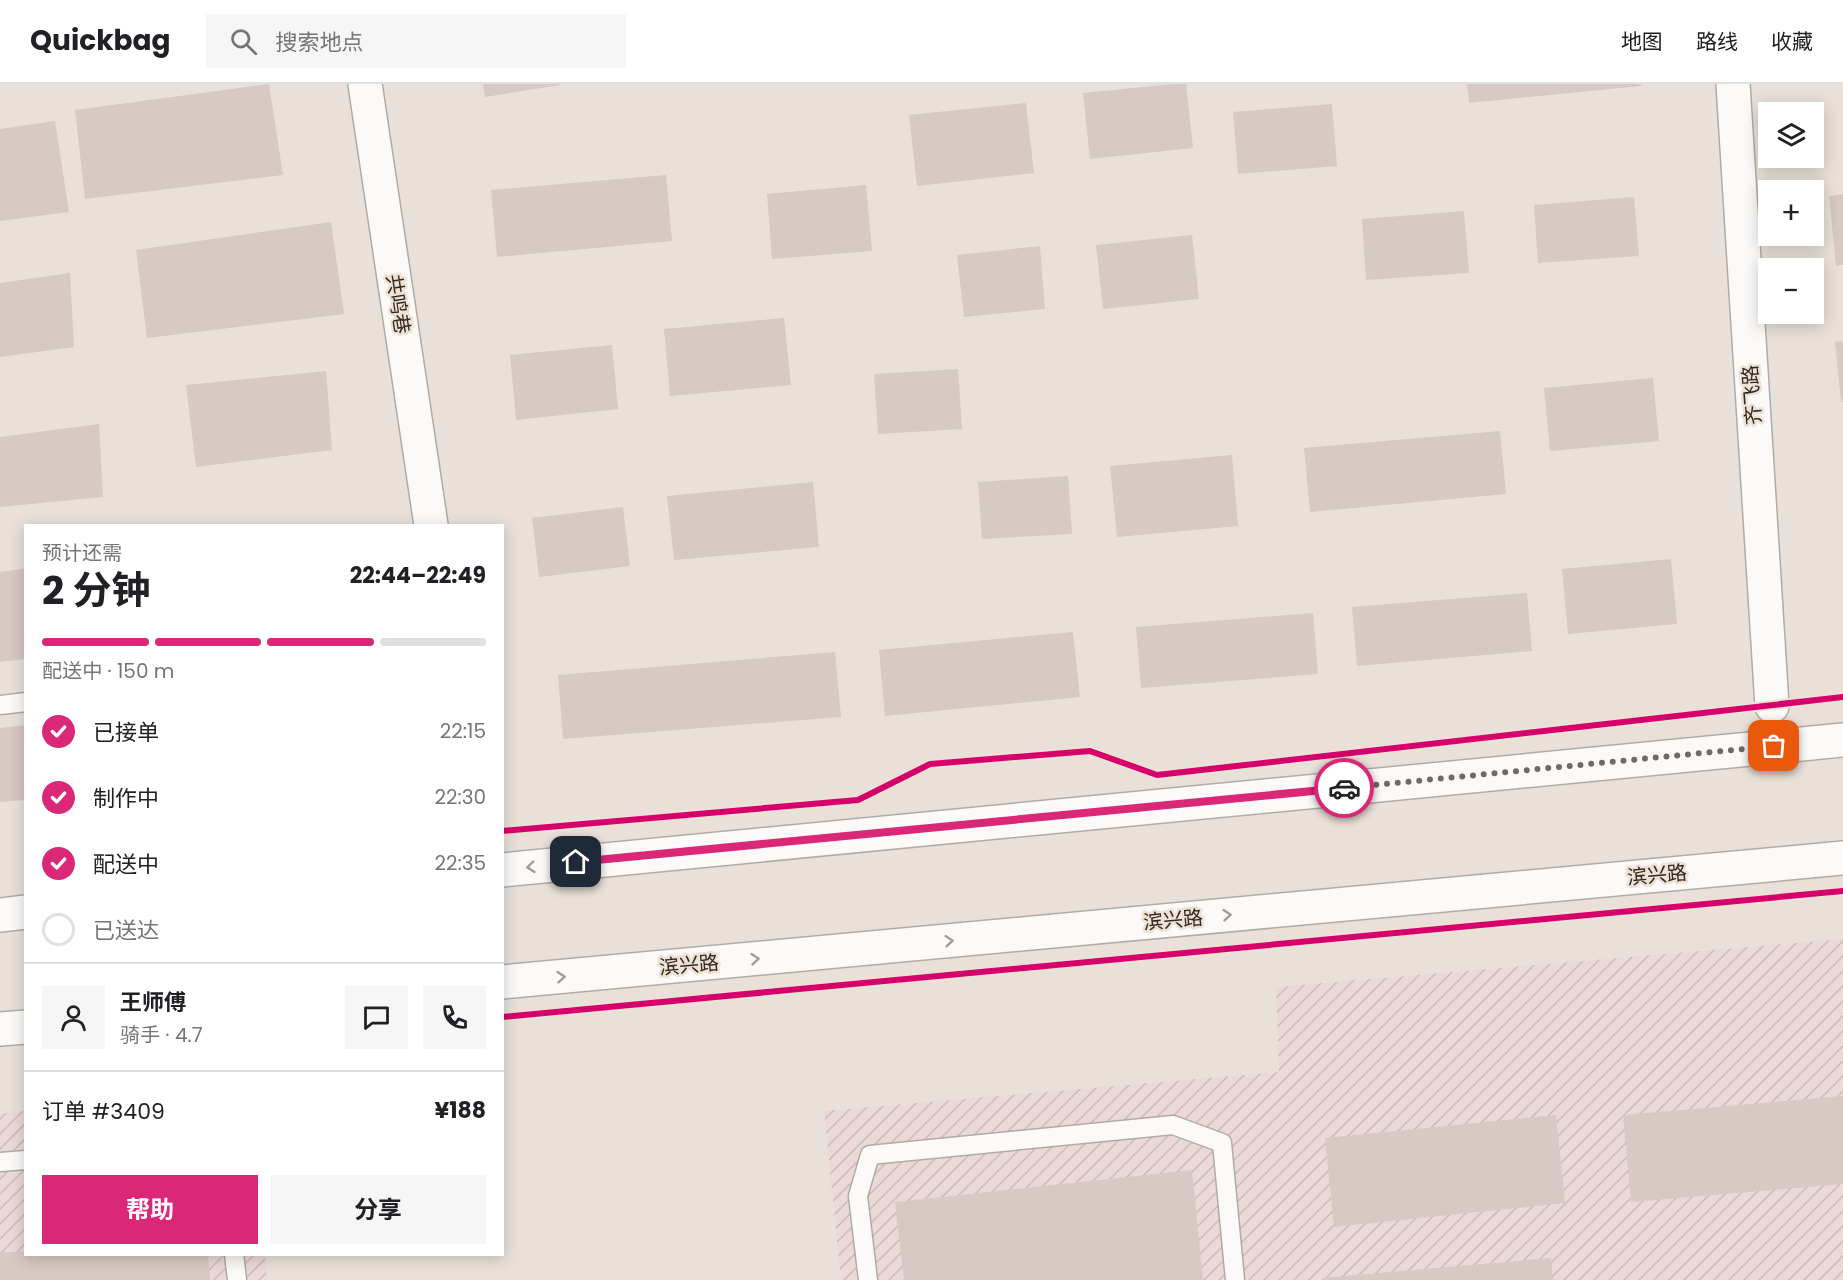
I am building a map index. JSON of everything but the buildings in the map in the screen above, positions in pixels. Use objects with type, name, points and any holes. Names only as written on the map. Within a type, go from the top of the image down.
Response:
[{"type":"main road","name":"共鸣巷","points":[[365,84],[431,524]]},
{"type":"main road","name":"齐飞路","points":[[1733,84],[1772,706]]},
{"type":"main road","points":[[504,870],[1843,740]]},
{"type":"main road","name":"滨兴路","points":[[504,982],[1843,858]]},
{"type":"main road","points":[[0,915],[24,912]]},
{"type":"main road","points":[[0,1029],[24,1027]]},
{"type":"lane","points":[[0,705],[24,702]]},
{"type":"lane","points":[[867,1280],[858,1196],[870,1155],[1173,1125],[1222,1143],[1235,1280]]},
{"type":"lane","points":[[0,1162],[24,1160]]},
{"type":"lane","points":[[234,1256],[237,1280]]},
{"type":"shaded area","points":[[1843,939],[1843,1280],[841,1280],[824,1111],[1279,1072],[1276,987]]},
{"type":"shaded area","points":[[24,1111],[24,1256],[265,1256],[267,1280],[0,1280],[0,1114]]},
{"type":"cycle path","points":[[504,831],[858,800],[930,764],[1090,751],[1157,775],[1843,697]]},
{"type":"cycle path","points":[[504,1017],[1843,891]]},
{"type":"way so far","points":[[1344,788],[1774,746]]},
{"type":"route","points":[[576,862],[1344,788]]}]
